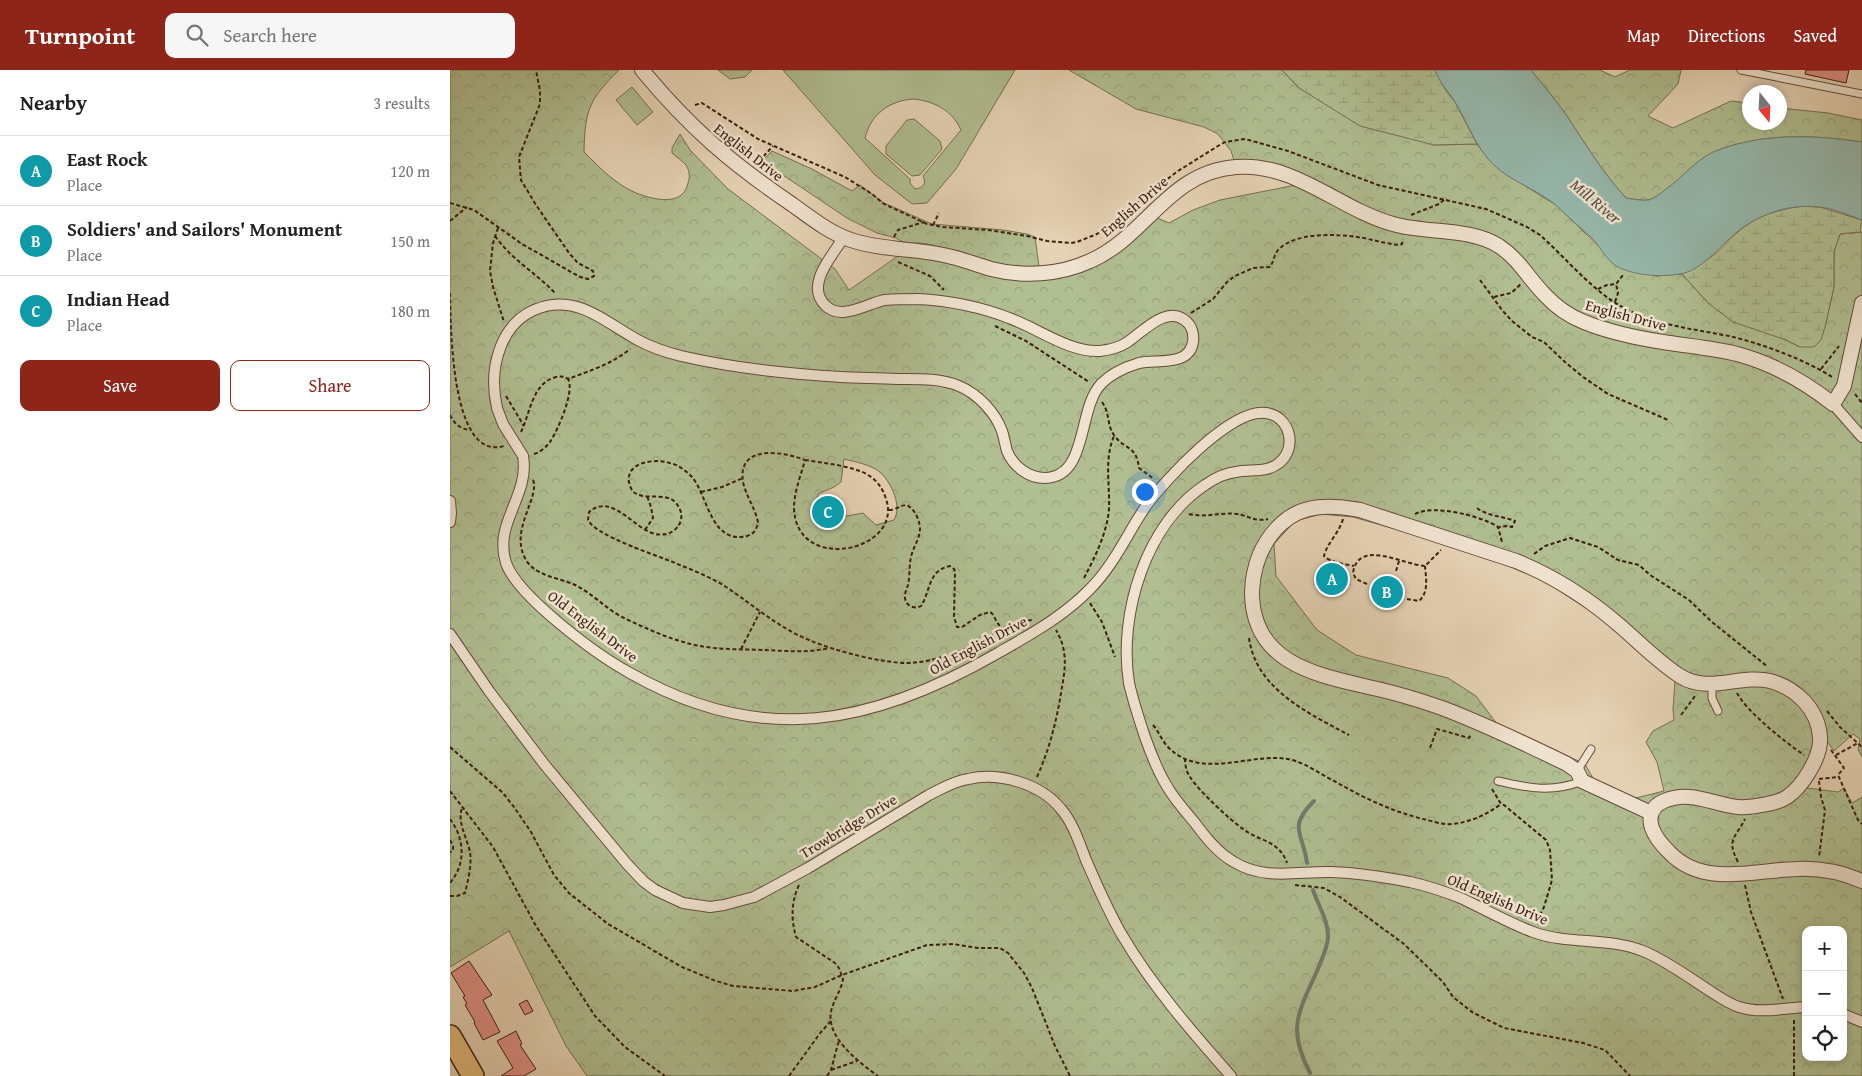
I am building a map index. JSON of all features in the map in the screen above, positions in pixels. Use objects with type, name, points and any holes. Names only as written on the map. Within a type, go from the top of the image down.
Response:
[{"type":"main road","points":[[450,1036],[473,1076]]},
{"type":"street","name":"English Drive","points":[[642,70],[669,103],[720,152],[760,183],[844,237],[876,246],[940,254],[1007,272],[1025,274],[1052,272],[1094,260],[1105,253],[1173,192],[1199,176],[1225,168],[1248,167],[1275,171],[1291,176],[1365,215],[1391,224],[1412,229],[1466,234],[1488,240],[1508,252],[1547,298],[1559,308],[1589,324],[1660,342],[1735,353],[1751,358],[1808,386],[1832,404]]},
{"type":"street","points":[[844,237],[823,270],[818,286],[823,304],[830,310],[838,312],[846,312],[882,300],[920,300],[955,304],[995,313],[1079,349],[1090,351],[1106,350],[1128,342],[1162,318],[1170,316],[1184,320]]},
{"type":"street","points":[[1862,303],[1844,386],[1832,404],[1862,437]]},
{"type":"street","name":"Old English Drive","points":[[1184,320],[1191,327],[1193,340],[1192,346],[1185,355],[1172,361],[1150,361],[1133,365],[1114,374],[1097,388],[1086,414],[1078,452],[1073,461],[1062,473],[1047,478],[1039,478],[1024,472],[1011,460],[1001,429],[988,409],[973,394],[951,383],[924,379],[830,376],[752,368],[677,355],[656,349],[638,340],[590,311],[562,305],[536,309],[509,330],[499,349],[494,366],[494,396],[497,408],[503,424],[523,456],[524,476],[504,533],[505,561],[514,579],[561,625],[629,673],[683,700],[709,709],[762,719],[819,718],[856,711],[925,690],[981,662],[1047,624],[1084,596],[1101,577],[1116,557],[1154,496],[1184,463],[1208,441],[1235,421],[1255,413],[1264,412],[1272,414],[1284,423],[1289,432],[1290,441],[1285,458],[1277,465],[1267,469],[1224,474],[1200,488],[1178,509],[1168,522],[1146,560],[1133,600],[1127,641],[1129,681],[1136,710],[1146,741],[1169,790],[1206,838],[1223,855],[1238,865],[1265,873],[1334,872],[1411,882],[1458,896],[1532,932],[1551,937],[1608,942],[1639,950],[1673,967],[1740,1008],[1758,1010],[1802,1008]]},
{"type":"street","points":[[450,501],[452,513],[450,522]]},
{"type":"street","points":[[1651,813],[1579,776],[1567,764],[1441,708],[1400,695],[1334,680],[1300,668],[1280,656],[1268,641],[1257,621],[1253,603],[1253,581],[1258,557],[1263,546],[1284,521],[1299,512],[1324,506],[1360,510],[1526,565],[1555,580],[1618,624],[1678,675],[1705,684],[1748,679],[1769,681],[1790,689],[1810,708],[1820,736],[1814,762],[1800,785],[1787,797],[1772,803],[1746,807],[1685,796],[1663,801],[1651,813],[1650,819],[1656,836],[1674,857],[1684,864],[1708,873],[1743,875],[1796,869],[1818,869],[1862,881]]},
{"type":"street","name":"Trowbridge Drive","points":[[450,634],[489,691],[562,787],[627,864],[643,881],[655,890],[683,903],[710,907],[724,906],[754,896],[808,868],[912,804],[947,786],[967,779],[982,777],[1010,780],[1032,787],[1054,800],[1062,810],[1076,835],[1102,896],[1135,955],[1174,1008],[1231,1076]]},
{"type":"street","points":[[1847,1016],[1862,1022]]},
{"type":"lane","points":[[1741,70],[1862,94]]},
{"type":"lane","points":[[1705,684],[1718,711]]},
{"type":"lane","points":[[1498,781],[1526,786],[1562,788],[1579,776],[1591,749]]},
{"type":"path","points":[[450,203],[467,207],[482,215],[522,244],[580,277],[588,279],[594,276],[593,272],[578,263],[569,253],[521,180],[519,158],[540,104],[540,91],[536,70]]},
{"type":"path","points":[[695,105],[702,103],[758,139],[845,176],[884,204],[924,222],[933,225],[1013,233],[1047,241],[1077,242],[1097,234],[1178,171],[1225,142],[1245,139],[1288,151],[1378,185],[1486,209],[1527,227],[1560,252],[1615,303],[1638,314],[1669,325],[1740,339],[1783,353],[1820,369],[1832,377]]},
{"type":"path","points":[[760,161],[773,146]]},
{"type":"path","points":[[1408,218],[1416,212],[1439,204],[1445,199]]},
{"type":"path","points":[[450,221],[467,207]]},
{"type":"path","points":[[933,225],[939,212]]},
{"type":"path","points":[[894,240],[898,230],[924,222]]},
{"type":"path","points":[[498,228],[490,271],[499,311],[509,330]]},
{"type":"path","points":[[1184,320],[1213,299],[1227,282],[1235,276],[1253,268],[1270,267],[1278,250],[1292,241],[1332,235],[1359,237],[1400,245],[1404,235]]},
{"type":"path","points":[[495,236],[504,249],[544,281],[562,305]]},
{"type":"path","points":[[893,259],[930,276],[939,287],[949,293]]},
{"type":"path","points":[[1493,297],[1511,293],[1529,275]]},
{"type":"path","points":[[1598,289],[1616,284],[1623,275]]},
{"type":"path","points":[[1480,280],[1502,310],[1516,324],[1532,337],[1549,346],[1583,377],[1608,394],[1668,420]]},
{"type":"path","points":[[1613,308],[1618,293],[1616,284]]},
{"type":"path","points":[[1589,324],[1594,312],[1598,308],[1607,306],[1618,311],[1621,316],[1623,324],[1621,333]]},
{"type":"path","points":[[989,323],[1026,341],[1097,388]]},
{"type":"path","points":[[523,456],[538,453],[549,443],[569,398],[570,385],[568,379],[623,355],[638,340]]},
{"type":"path","points":[[1820,369],[1836,348],[1841,346]]},
{"type":"path","points":[[494,396],[502,394],[508,397],[524,426]]},
{"type":"path","points":[[1855,394],[1862,403]]},
{"type":"path","points":[[1101,400],[1108,413],[1114,436],[1108,459],[1107,522],[1094,558],[1080,585],[1080,591],[1097,612],[1116,658]]},
{"type":"path","points":[[450,415],[459,426],[469,430]]},
{"type":"path","points":[[1114,436],[1137,455],[1139,468],[1158,482]]},
{"type":"path","points":[[805,460],[794,509],[801,530],[814,544],[822,548],[834,549],[857,546],[878,534],[888,518],[889,510],[885,495],[876,481],[870,476],[863,472],[777,452],[758,454],[748,462],[743,471],[743,478],[758,522],[755,531],[745,536],[733,536],[720,529],[710,516],[701,492],[694,480],[679,467],[664,461],[650,460],[636,466],[630,475],[630,485],[636,494],[667,498],[674,501],[679,508],[681,517],[680,524],[672,533],[660,534],[645,530],[622,514],[601,506],[589,512],[588,517],[590,524],[601,532],[696,572],[725,587],[789,632],[831,647],[886,662],[918,662],[961,651],[1010,624],[1032,620],[1047,624],[1063,644],[1065,654],[1064,672],[1055,727],[1049,748],[1032,787]]},
{"type":"path","points":[[524,476],[532,478],[535,484],[521,529],[521,547],[528,563],[534,568],[575,585],[610,610],[647,629],[678,641],[700,646],[804,652],[831,647]]},
{"type":"path","points":[[701,492],[722,487],[743,478]]},
{"type":"path","points":[[645,530],[653,518],[647,496]]},
{"type":"path","points":[[889,510],[907,505],[916,513],[920,525],[919,536],[911,556],[910,574],[905,596],[907,604],[917,608],[921,606],[931,579],[947,567],[952,567],[955,582],[954,617],[957,627],[962,628],[980,615],[990,612],[994,615],[996,623],[1002,628]]},
{"type":"path","points":[[1410,516],[1422,510],[1448,510],[1486,521],[1498,527],[1512,527],[1515,521],[1486,513],[1477,508]]},
{"type":"path","points":[[1185,512],[1199,516],[1236,514],[1262,520]]},
{"type":"path","points":[[1498,527],[1502,541],[1499,556]]},
{"type":"path","points":[[1339,530],[1328,546],[1324,556],[1332,561],[1354,566]]},
{"type":"path","points":[[1570,538],[1571,534]]},
{"type":"path","points":[[1425,566],[1440,552],[1447,538]]},
{"type":"path","points":[[1526,565],[1531,557],[1545,546],[1570,538],[1598,547],[1618,560],[1639,565],[1650,575],[1688,600],[1758,660],[1772,669]]},
{"type":"path","points":[[1367,584],[1354,576],[1354,566],[1360,558],[1370,554],[1425,566]]},
{"type":"path","points":[[1396,572],[1399,561]]},
{"type":"path","points":[[1407,599],[1418,601],[1424,595],[1426,582],[1425,566]]},
{"type":"path","points":[[741,649],[760,612]]},
{"type":"path","points":[[1257,621],[1250,631],[1249,638],[1252,654],[1260,671],[1280,693],[1349,734]]},
{"type":"path","points":[[1732,682],[1738,697],[1744,704],[1783,739],[1814,762]]},
{"type":"path","points":[[1681,715],[1705,684]]},
{"type":"path","points":[[1826,709],[1840,727],[1862,747]]},
{"type":"path","points":[[1136,710],[1156,728],[1167,747],[1177,755],[1192,761],[1219,764],[1271,758],[1292,760],[1375,803],[1412,816],[1446,824],[1460,823],[1480,817],[1501,804]]},
{"type":"path","points":[[1430,748],[1437,729],[1469,738],[1470,736]]},
{"type":"path","points":[[1835,755],[1858,743]]},
{"type":"path","points":[[450,746],[503,793],[514,806],[560,884],[587,908],[625,934],[682,966],[716,981],[733,986],[793,991],[815,987],[842,975],[927,945],[952,944],[1004,949],[1024,973],[1032,988],[1055,1046],[1070,1076]]},
{"type":"path","points":[[1184,758],[1186,769],[1201,790],[1243,830],[1278,848],[1284,854],[1292,884],[1314,886],[1332,891],[1398,939],[1443,982],[1453,997],[1472,1012],[1504,1028],[1594,1046],[1609,1053],[1630,1076]]},
{"type":"path","points":[[1840,761],[1844,768],[1838,775],[1858,820],[1862,824]]},
{"type":"path","points":[[1818,869],[1825,810],[1819,779],[1839,777]]},
{"type":"path","points":[[450,791],[493,847],[536,926],[595,1016],[625,1046],[665,1076]]},
{"type":"path","points":[[1495,793],[1501,804],[1504,804],[1546,840],[1550,850],[1552,872],[1550,893],[1532,932]]},
{"type":"path","points":[[1746,807],[1745,820],[1734,836],[1731,845],[1743,875],[1751,912],[1789,1008],[1794,1076]]},
{"type":"path","points":[[450,896],[465,893],[470,861],[470,852],[461,819],[462,808]]},
{"type":"path","points":[[450,819],[458,833],[462,861],[460,869],[450,883]]},
{"type":"path","points":[[450,840],[453,851],[450,852]]},
{"type":"path","points":[[808,868],[810,874],[799,884],[793,902],[792,916],[796,937],[835,963],[842,975],[842,985],[833,1006],[831,1022],[839,1039],[858,1061],[878,1076]]},
{"type":"path","points":[[789,1076],[821,1032],[831,1022]]},
{"type":"path","points":[[827,1076],[831,1070],[839,1039]]},
{"type":"path","points":[[831,1070],[858,1061]]},
{"type":"green space","points":[[450,70],[619,70],[601,89],[588,115],[584,152],[596,164],[614,180],[636,193],[658,199],[674,199],[685,191],[689,178],[686,165],[672,153],[672,148],[680,134],[690,150],[728,189],[835,269],[849,290],[898,256],[1074,273],[1095,266],[1112,257],[1155,217],[1169,223],[1193,210],[1220,200],[1296,185],[1261,162],[1234,160],[1231,151],[1218,134],[1204,127],[1136,109],[1069,70],[1282,70],[1299,88],[1434,145],[1477,144],[1489,160],[1501,171],[1556,205],[1604,251],[1611,262],[1621,268],[1656,276],[1682,274],[1708,303],[1800,347],[1825,327],[1834,287],[1834,252],[1840,234],[1862,232],[1862,757],[1858,750],[1860,739],[1853,734],[1834,751],[1827,741],[1820,766],[1807,788],[1838,792],[1844,788],[1852,803],[1862,797],[1862,1076],[587,1076],[566,1046],[509,931],[450,967]],"holes":[[[844,459],[864,464],[881,473],[892,489],[897,508],[894,520],[876,525],[863,513],[847,516],[824,507],[817,501],[818,494],[841,482]],[[1321,514],[1353,517],[1491,559],[1543,580],[1604,620],[1675,680],[1674,720],[1653,731],[1646,742],[1657,762],[1664,791],[1636,798],[1594,780],[1585,764],[1497,724],[1476,696],[1448,678],[1356,655],[1317,630],[1276,576],[1274,544],[1295,521]]]},
{"type":"green space","points":[[718,70],[752,70],[745,77],[730,79]]},
{"type":"green space","points":[[783,70],[1015,70],[956,169],[927,203],[912,204],[875,175]],"holes":[[[904,100],[921,100],[942,108],[953,117],[961,130],[923,176],[924,185],[915,189],[910,183],[910,179],[865,138],[872,122],[882,110]]]},
{"type":"green space","points":[[1282,70],[1435,70],[1446,91],[1455,102],[1477,144],[1434,145],[1360,126],[1299,88]]},
{"type":"green space","points":[[1531,70],[1600,70],[1615,77],[1630,70],[1681,70],[1678,84],[1648,116],[1673,128],[1731,101],[1742,102],[1742,130],[1787,130],[1787,109],[1828,113],[1862,120],[1862,142],[1791,137],[1755,140],[1738,144],[1713,152],[1692,167],[1666,190],[1649,200],[1644,200],[1626,198],[1602,169],[1563,110]]},
{"type":"green space","points":[[632,87],[653,112],[637,125],[616,100]]},
{"type":"green space","points":[[914,119],[940,141],[942,149],[920,175],[912,176],[886,154],[886,146],[907,120]]},
{"type":"green space","points":[[772,151],[812,169],[852,191],[860,185],[884,203],[932,224],[1003,230],[1035,237],[1039,267],[1019,267],[987,262],[958,251],[927,244],[903,242],[877,233],[847,218],[762,161]]},
{"type":"green space","points":[[1801,206],[1820,207],[1862,220],[1860,232],[1840,234],[1834,252],[1834,287],[1825,327],[1821,340],[1814,347],[1800,347],[1786,340],[1733,322],[1708,303],[1682,274],[1711,257],[1745,226],[1775,212]]},
{"type":"water","name":"Mill River","points":[[1435,70],[1531,70],[1563,110],[1602,169],[1626,198],[1649,200],[1673,184],[1705,156],[1738,144],[1755,140],[1791,137],[1862,142],[1862,220],[1824,208],[1794,207],[1770,213],[1748,224],[1706,260],[1687,272],[1657,276],[1627,271],[1612,263],[1592,238],[1552,202],[1508,176],[1493,164],[1480,148]]},
{"type":"building","points":[[1806,70],[1849,70],[1846,83],[1805,74]]},
{"type":"building","points":[[469,961],[492,995],[483,1000],[500,1032],[483,1040],[465,1005],[467,1004],[463,997],[465,996],[451,973]]},
{"type":"building","points":[[527,1000],[533,1011],[525,1015],[519,1004]]},
{"type":"building","points":[[516,1031],[522,1044],[520,1045],[536,1069],[524,1076],[501,1076],[513,1068],[497,1041]]},
{"type":"waterway","points":[[1307,863],[1299,824],[1306,810],[1314,801]]},
{"type":"waterway","points":[[1310,1073],[1299,1044],[1298,1021],[1300,1010],[1324,955],[1328,938],[1325,920],[1313,890]]},
{"type":"place","name":"Indian Head","points":[[828,512]]},
{"type":"place","name":"East Rock","points":[[1332,579]]},
{"type":"place","name":"Soldiers' and Sailors' Monument","points":[[1387,592]]}]
